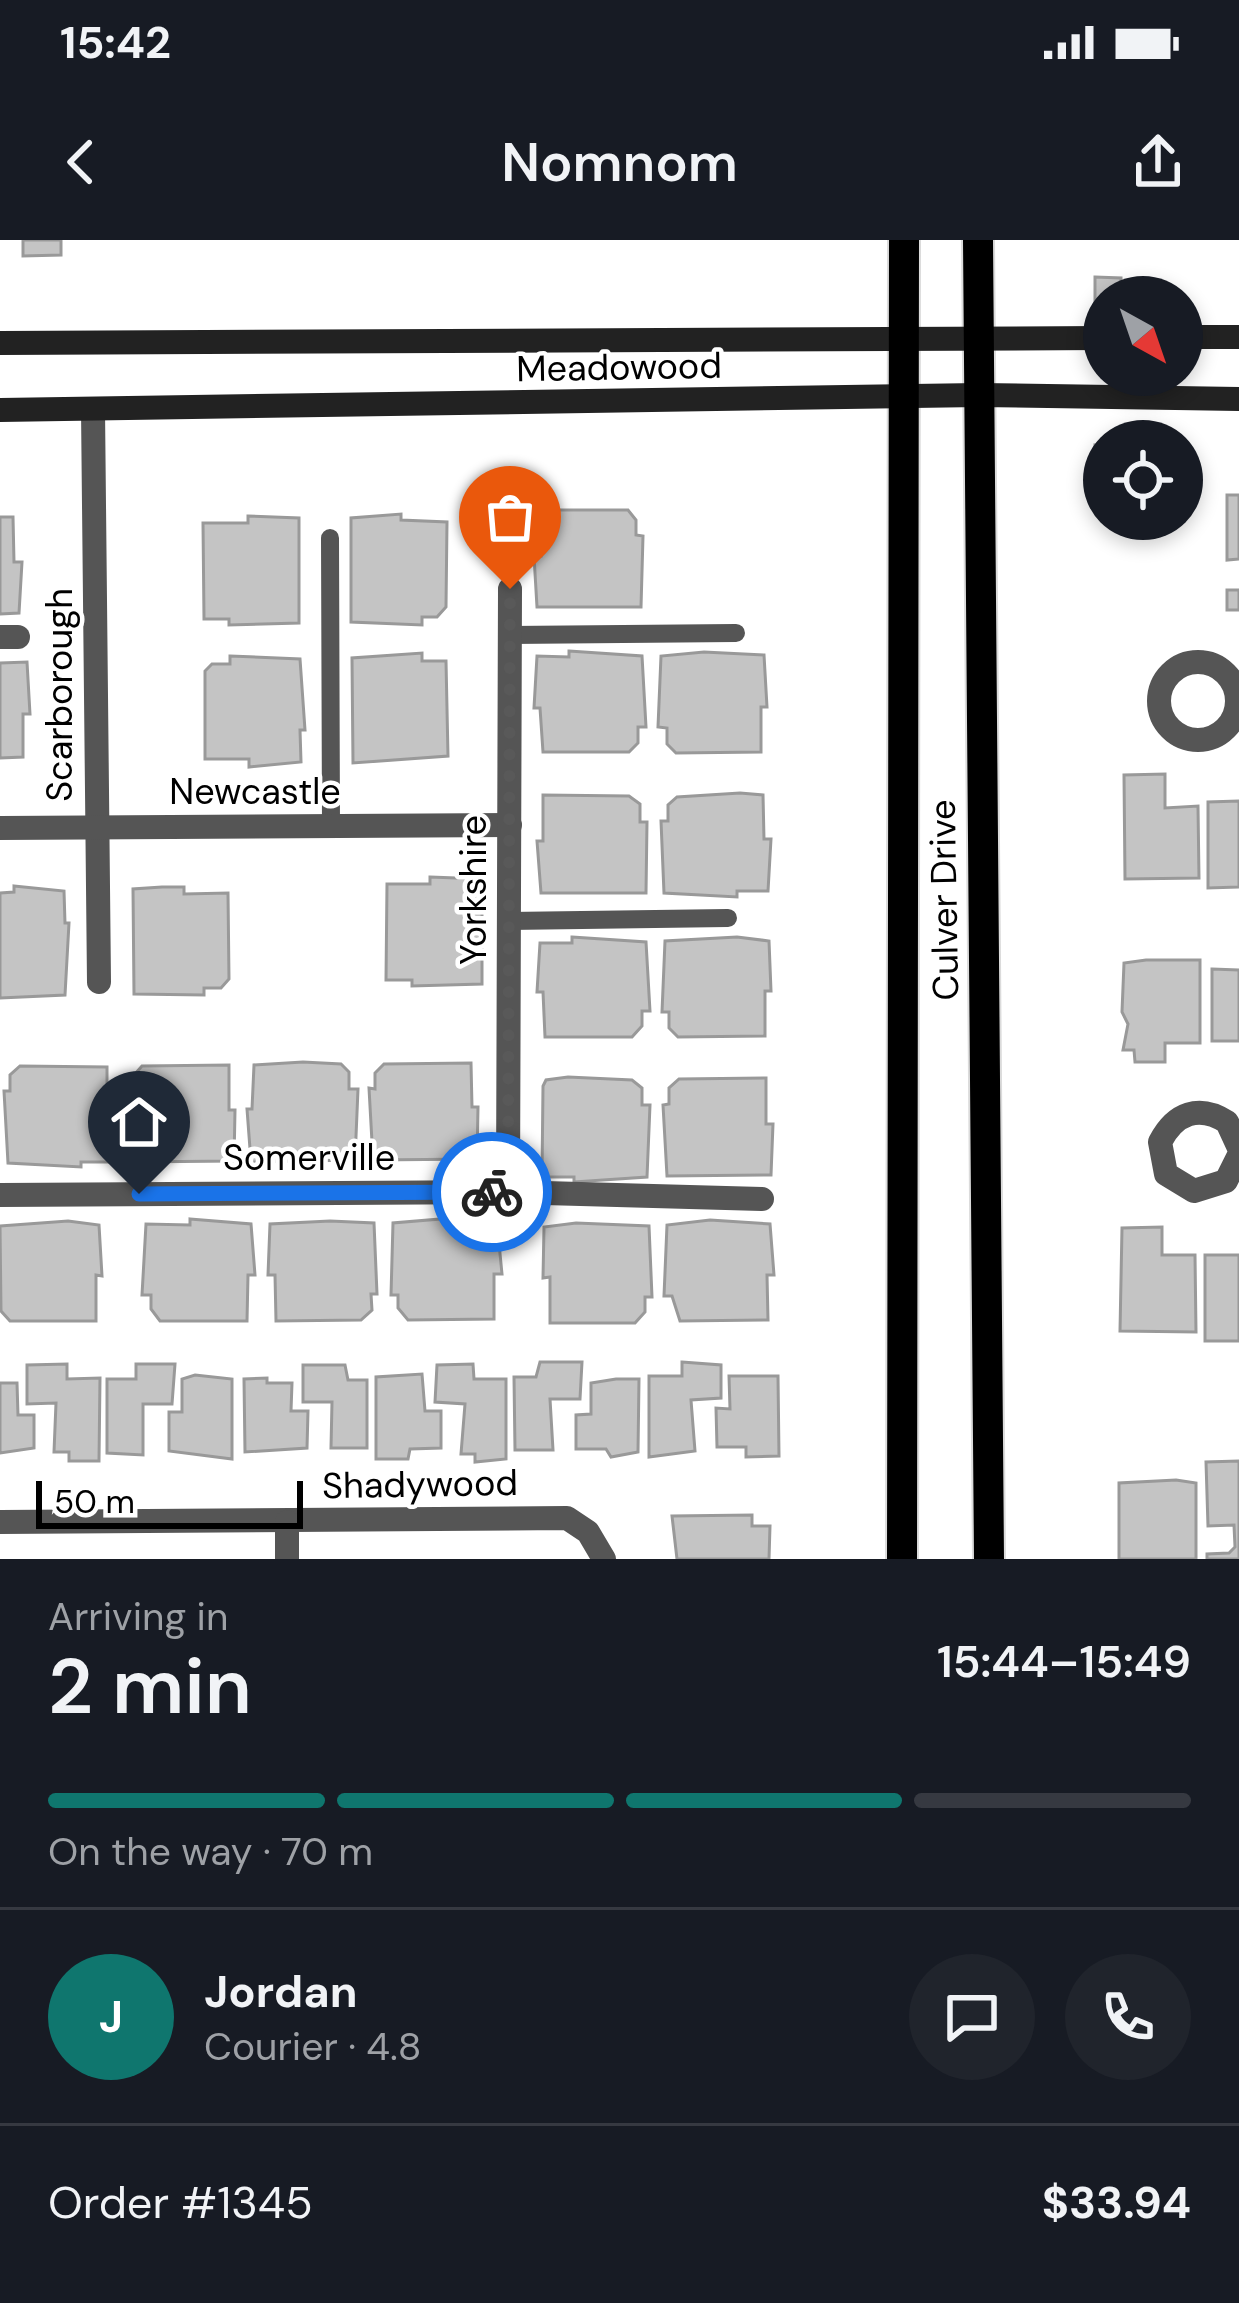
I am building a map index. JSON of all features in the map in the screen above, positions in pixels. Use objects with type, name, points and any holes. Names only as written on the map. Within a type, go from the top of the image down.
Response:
[{"type":"main road","name":"Culver Drive","points":[[902,1559],[904,240]]},
{"type":"main road","name":"Culver Drive","points":[[978,240],[989,1559]]},
{"type":"main road","points":[[1203,337],[1239,337]]},
{"type":"main road","name":"Meadowood","points":[[0,343],[1083,338]]},
{"type":"main road","name":"Meadowood","points":[[0,410],[906,400],[979,395],[1239,399]]},
{"type":"street","name":"Scarborough","points":[[93,409],[99,982]]},
{"type":"street","name":"Yorkshire","points":[[508,1192],[510,589]]},
{"type":"street","name":"Newcastle","points":[[0,828],[510,825]]},
{"type":"street","name":"Somerville","points":[[0,1195],[508,1192],[762,1199]]},
{"type":"street","name":"Shadywood","points":[[0,1522],[567,1518],[587,1532],[604,1559]]},
{"type":"street","points":[[286,1522],[287,1559]]},
{"type":"lane","points":[[330,538],[331,827]]},
{"type":"lane","points":[[510,634],[736,633]]},
{"type":"lane","points":[[509,921],[728,918]]},
{"type":"building","points":[[23,240],[61,240],[61,255],[23,256]]},
{"type":"building","points":[[1227,495],[1239,495],[1239,559],[1227,560]]},
{"type":"building","points":[[541,510],[628,510],[636,520],[636,535],[643,536],[641,607],[537,607],[534,556],[541,556]]},
{"type":"building","points":[[401,514],[401,520],[447,522],[446,607],[437,617],[422,617],[422,625],[351,622],[351,518]]},
{"type":"building","points":[[248,516],[299,518],[299,623],[229,625],[229,619],[204,619],[203,523],[248,523]]},
{"type":"building","points":[[0,517],[13,517],[14,562],[22,562],[19,613],[0,614]]},
{"type":"building","points":[[1227,590],[1239,590],[1239,610],[1227,610]]},
{"type":"building","points":[[569,651],[642,656],[646,727],[638,727],[638,743],[629,752],[543,752],[540,708],[534,708],[537,656],[569,657]]},
{"type":"building","points":[[422,653],[422,661],[446,661],[448,756],[353,763],[352,658]]},
{"type":"building","points":[[764,655],[767,707],[761,707],[761,752],[676,753],[667,744],[667,728],[658,727],[661,656]]},
{"type":"building","points":[[230,656],[300,659],[305,730],[300,730],[301,762],[249,767],[249,759],[205,759],[205,671],[212,664],[230,664]]},
{"type":"building","points":[[27,662],[30,714],[23,714],[23,757],[0,758],[0,663]]},
{"type":"building","points":[[1165,774],[1165,808],[1198,806],[1199,878],[1125,879],[1124,775]]},
{"type":"building","points":[[543,795],[629,796],[640,804],[640,822],[647,822],[646,893],[541,893],[537,841],[543,841]]},
{"type":"building","points":[[763,795],[764,839],[771,839],[768,891],[737,891],[737,897],[664,893],[661,821],[668,821],[668,805],[677,797]]},
{"type":"building","points":[[1239,801],[1239,887],[1208,888],[1208,802]]},
{"type":"building","points":[[430,877],[482,879],[482,984],[412,986],[412,980],[386,980],[387,884],[430,884]]},
{"type":"building","points":[[14,886],[64,891],[65,923],[69,923],[65,995],[0,998],[0,893],[14,892]]},
{"type":"building","points":[[184,887],[184,894],[228,893],[229,979],[221,988],[204,988],[204,995],[134,994],[133,889]]},
{"type":"building","points":[[572,937],[646,942],[650,1011],[642,1011],[642,1026],[632,1037],[545,1037],[543,992],[537,992],[540,943],[572,943]]},
{"type":"building","points":[[737,937],[769,941],[771,991],[765,991],[765,1036],[678,1037],[669,1028],[669,1012],[662,1012],[665,941]]},
{"type":"building","points":[[1200,960],[1200,1043],[1165,1043],[1165,1062],[1135,1062],[1134,1050],[1123,1050],[1128,1024],[1122,1012],[1124,963]]},
{"type":"building","points":[[1212,969],[1239,970],[1239,1041],[1212,1041]]},
{"type":"building","points":[[471,1063],[472,1107],[478,1107],[477,1159],[373,1160],[369,1088],[375,1089],[375,1073],[384,1064]]},
{"type":"building","points":[[341,1064],[349,1072],[349,1089],[358,1089],[355,1160],[251,1162],[247,1109],[252,1109],[254,1065]]},
{"type":"building","points":[[229,1065],[229,1110],[235,1110],[234,1161],[130,1162],[126,1091],[134,1091],[134,1075],[142,1066]]},
{"type":"building","points":[[20,1066],[107,1067],[107,1110],[116,1111],[112,1162],[81,1162],[81,1167],[8,1163],[4,1091],[10,1091],[10,1075]]},
{"type":"building","points":[[766,1078],[766,1124],[773,1124],[771,1175],[667,1176],[663,1105],[669,1104],[669,1088],[679,1079]]},
{"type":"building","points":[[546,1080],[632,1080],[642,1088],[642,1105],[650,1105],[647,1177],[574,1182],[574,1177],[542,1177],[543,1086]]},
{"type":"building","points":[[465,1217],[465,1223],[497,1223],[502,1274],[494,1274],[494,1319],[408,1320],[398,1308],[398,1295],[391,1295],[393,1223]]},
{"type":"building","points":[[190,1219],[251,1224],[255,1275],[248,1275],[247,1321],[160,1321],[151,1309],[151,1295],[142,1295],[146,1224],[190,1225]]},
{"type":"building","points":[[710,1220],[770,1224],[774,1275],[767,1275],[768,1320],[680,1321],[672,1296],[664,1296],[667,1225]]},
{"type":"building","points":[[68,1221],[99,1225],[102,1276],[96,1275],[96,1321],[10,1321],[1,1311],[0,1226]]},
{"type":"building","points":[[374,1223],[377,1294],[371,1294],[372,1310],[361,1320],[276,1321],[275,1275],[268,1275],[270,1224]]},
{"type":"building","points":[[576,1223],[649,1226],[652,1297],[645,1297],[645,1312],[635,1323],[550,1323],[550,1277],[543,1278],[544,1227]]},
{"type":"building","points":[[1162,1227],[1162,1255],[1195,1255],[1196,1332],[1120,1331],[1122,1228]]},
{"type":"building","points":[[1205,1255],[1239,1255],[1239,1341],[1205,1341]]},
{"type":"building","points":[[540,1362],[582,1362],[580,1399],[550,1399],[553,1450],[515,1450],[514,1377],[536,1377]]},
{"type":"building","points":[[682,1362],[721,1365],[721,1398],[691,1400],[695,1451],[649,1457],[649,1376],[682,1376]]},
{"type":"building","points":[[67,1364],[67,1379],[100,1378],[99,1461],[69,1461],[69,1452],[54,1452],[56,1403],[27,1404],[27,1365]]},
{"type":"building","points":[[136,1364],[175,1364],[172,1404],[143,1404],[143,1455],[107,1453],[107,1379],[136,1379]]},
{"type":"building","points":[[473,1364],[474,1379],[506,1379],[506,1459],[475,1462],[475,1454],[461,1454],[465,1404],[435,1402],[437,1365]]},
{"type":"building","points":[[303,1365],[345,1365],[348,1380],[367,1380],[367,1448],[331,1448],[332,1402],[303,1402]]},
{"type":"building","points":[[422,1374],[425,1411],[441,1411],[441,1448],[410,1449],[408,1459],[376,1459],[376,1377]]},
{"type":"building","points":[[195,1375],[232,1379],[232,1459],[169,1451],[169,1412],[182,1412],[182,1379]]},
{"type":"building","points":[[729,1376],[778,1376],[779,1456],[746,1457],[746,1447],[717,1447],[716,1408],[730,1409]]},
{"type":"building","points":[[267,1378],[267,1383],[292,1383],[291,1411],[308,1411],[307,1448],[245,1452],[244,1379]]},
{"type":"building","points":[[639,1379],[638,1452],[611,1457],[606,1449],[576,1449],[576,1415],[591,1414],[591,1383]]},
{"type":"building","points":[[0,1383],[17,1383],[18,1415],[34,1415],[34,1448],[0,1453]]},
{"type":"building","points":[[1239,1461],[1239,1559],[1207,1559],[1207,1554],[1229,1553],[1235,1547],[1234,1525],[1208,1526],[1206,1462]]},
{"type":"building","points":[[1119,1483],[1196,1483],[1196,1559],[1119,1559]]},
{"type":"building","points":[[752,1515],[752,1526],[770,1526],[769,1559],[677,1559],[672,1516]]},
{"type":"way so far","points":[[492,1192],[508,1192],[510,589]]},
{"type":"route","points":[[139,1194],[492,1192]]}]
